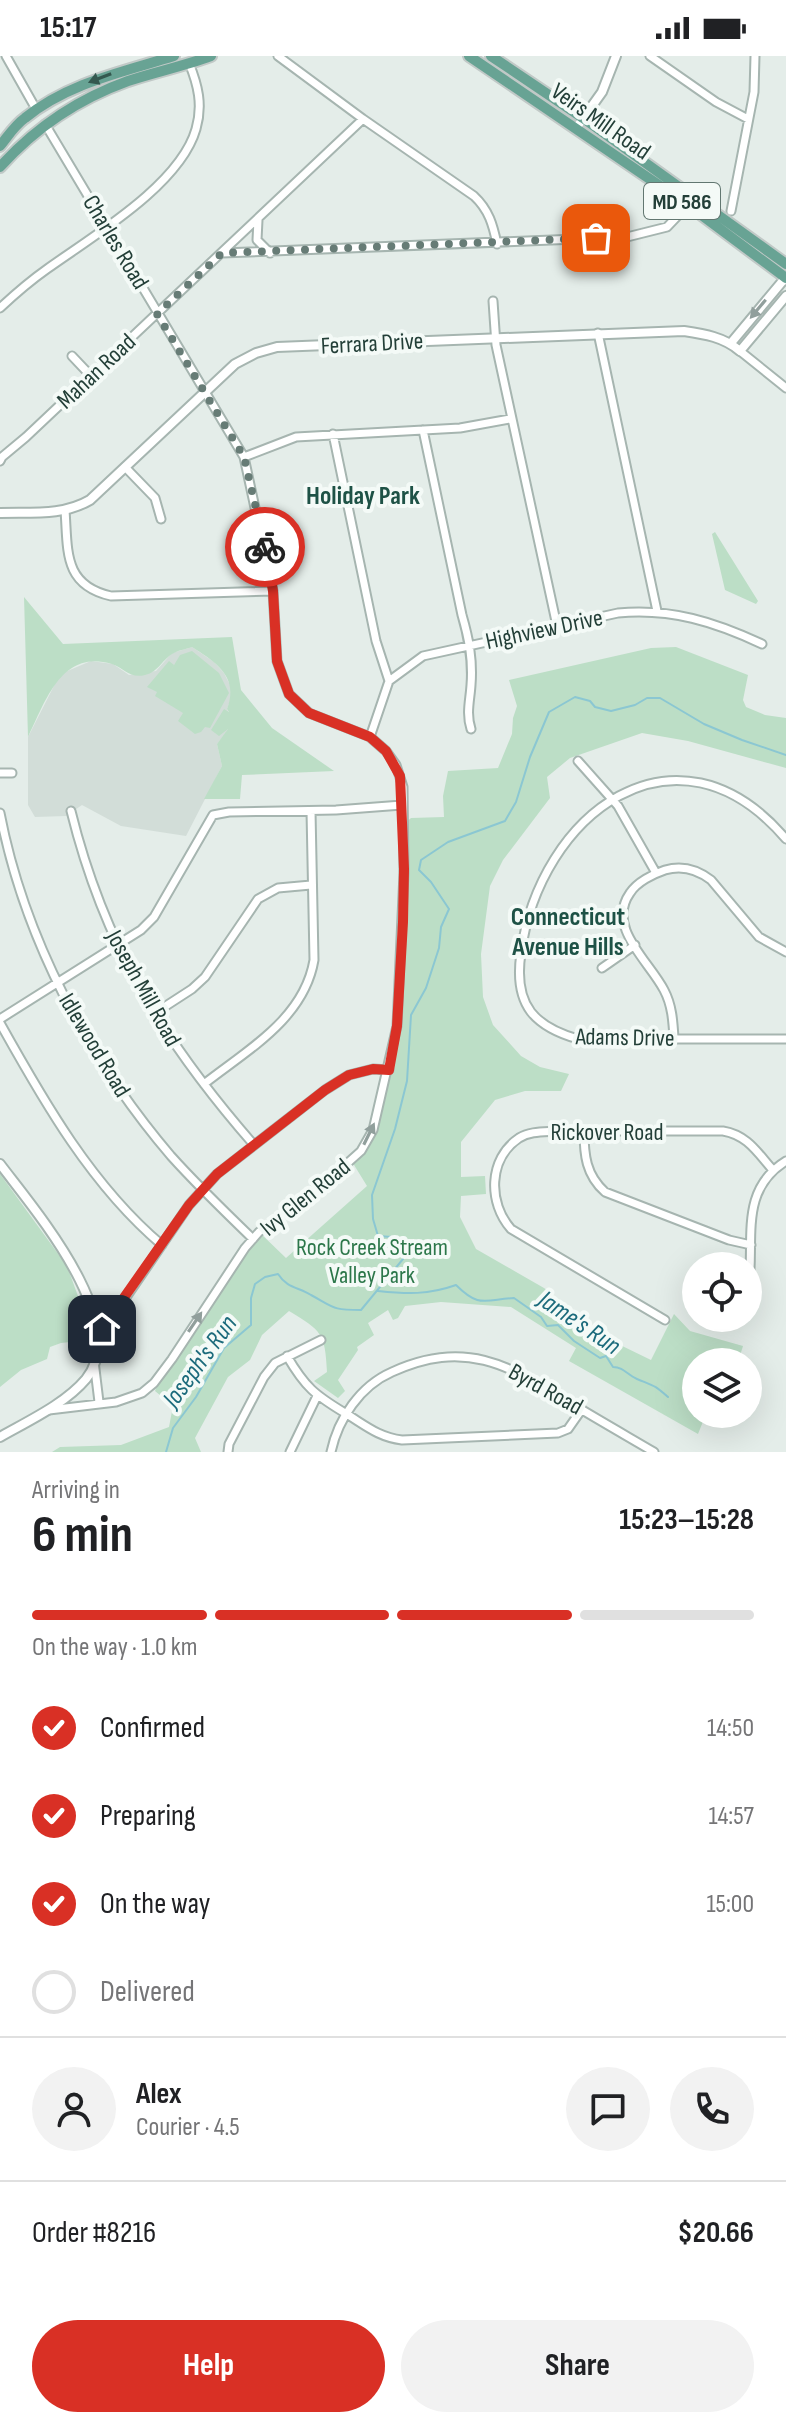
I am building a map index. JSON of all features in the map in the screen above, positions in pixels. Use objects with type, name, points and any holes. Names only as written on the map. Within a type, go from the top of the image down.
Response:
[{"type":"main road","points":[[0,146],[22,120],[63,92],[113,73],[174,56]]},
{"type":"main road","points":[[0,167],[45,124],[94,95],[128,81],[211,56]]},
{"type":"main road","name":"Veirs Mill Road","points":[[469,56],[580,122],[786,264]]},
{"type":"main road","name":"Veirs Mill Road","points":[[491,56],[786,277]]},
{"type":"street","points":[[6,56],[36,109]]},
{"type":"street","points":[[278,56],[474,196],[492,221],[497,244]]},
{"type":"street","points":[[580,122],[602,92],[616,56]]},
{"type":"street","points":[[650,56],[716,102],[748,119]]},
{"type":"street","points":[[731,211],[754,92],[755,56]]},
{"type":"street","points":[[0,308],[45,270],[106,229],[175,168],[190,145],[199,119],[199,86],[189,63]]},
{"type":"street","name":"Mahan Road","points":[[0,457],[26,437],[363,119]]},
{"type":"street","name":"Charles Road","points":[[45,124],[244,457],[273,591],[277,661],[289,694],[309,713],[370,737],[386,751],[396,765],[403,787],[402,805]]},
{"type":"street","points":[[222,253],[627,237],[667,227],[688,205]]},
{"type":"street","points":[[258,220],[257,240],[270,253]]},
{"type":"street","points":[[731,343],[786,277]]},
{"type":"street","points":[[740,351],[786,296]]},
{"type":"street","points":[[493,301],[494,337],[510,419],[557,626]]},
{"type":"street","name":"Ferrara Drive","points":[[0,513],[65,510],[90,500],[235,364],[277,347],[684,331],[731,343],[786,388]]},
{"type":"street","points":[[598,333],[657,611]]},
{"type":"street","points":[[72,356],[90,375]]},
{"type":"street","points":[[244,457],[296,437],[486,425],[510,419]]},
{"type":"street","points":[[423,430],[471,645],[467,717],[471,729]]},
{"type":"street","points":[[333,434],[376,641],[389,681],[370,737]]},
{"type":"street","points":[[125,467],[155,498],[161,519]]},
{"type":"street","points":[[65,510],[73,572],[82,585],[94,592],[124,596],[273,591]]},
{"type":"street","name":"Highview Drive","points":[[389,681],[423,656],[618,613],[657,611],[700,619],[727,627],[762,644]]},
{"type":"street","points":[[578,761],[612,799],[656,873]]},
{"type":"street","points":[[0,773],[12,773]]},
{"type":"street","name":"Adams Drive","points":[[786,839],[740,797],[706,782],[663,780],[634,788],[612,799],[569,840],[541,885],[522,941],[519,977],[521,990],[532,1014],[552,1030],[578,1039],[786,1039]]},
{"type":"street","points":[[162,1245],[111,1193],[71,1141],[38,1090],[0,1021],[141,930],[154,917],[213,815],[402,805]]},
{"type":"street","name":"Ivy Glen Road","points":[[43,1411],[127,1400],[142,1393],[154,1383],[253,1239],[361,1151],[373,1130],[397,1026],[404,873],[402,805]]},
{"type":"street","name":"Joseph Mill Road","points":[[71,811],[81,851],[117,945],[184,1060],[254,1145]]},
{"type":"street","points":[[204,1084],[290,1015],[308,983],[314,960],[311,811]]},
{"type":"street","name":"Idlewood Road","points":[[0,813],[32,921],[58,983],[86,1035],[124,1095],[170,1154],[253,1239]]},
{"type":"street","points":[[674,1038],[672,1011],[666,993],[623,925],[624,901],[633,888],[656,873],[671,868],[688,868],[703,873],[759,937],[786,952]]},
{"type":"street","points":[[155,1013],[205,977],[258,899],[278,888],[311,885]]},
{"type":"street","points":[[602,968],[635,945]]},
{"type":"street","points":[[97,1334],[202,1189],[325,1090],[349,1075],[373,1069],[389,1070]]},
{"type":"street","points":[[584,1131],[584,1156],[589,1171],[605,1192],[729,1240],[751,1245]]},
{"type":"street","name":"Rickover Road","points":[[665,1320],[520,1235],[504,1220],[494,1200],[494,1180],[500,1159],[507,1149],[529,1133],[735,1133],[749,1142],[772,1169]]},
{"type":"street","points":[[751,1252],[754,1195],[772,1169],[786,1161]]},
{"type":"street","points":[[0,1164],[67,1254],[81,1279],[97,1334],[94,1361],[99,1402]]},
{"type":"street","points":[[228,1452],[229,1444],[264,1377],[275,1363],[321,1340]]},
{"type":"street","points":[[287,1356],[317,1396],[378,1434],[402,1440],[558,1433],[568,1429],[582,1409]]},
{"type":"street","name":"Byrd Road","points":[[331,1452],[345,1413],[368,1387],[384,1376],[424,1359],[448,1357],[472,1357],[504,1365],[654,1452]]},
{"type":"street","points":[[0,1437],[43,1411],[84,1380],[94,1361]]},
{"type":"street","points":[[290,1452],[317,1396]]},
{"type":"shaded area","points":[[192,647],[224,673],[231,687],[227,709],[231,719],[226,733],[217,744],[222,766],[186,836],[121,826],[82,805],[66,816],[35,817],[28,805],[28,737],[58,678],[91,661],[113,664],[129,675],[156,671],[172,653]]},
{"type":"green space","points":[[715,532],[758,601],[756,604],[725,590],[712,534]]},
{"type":"green space","points":[[24,597],[63,644],[232,637],[241,690],[272,728],[334,771],[242,775],[240,799],[204,799],[222,766],[217,744],[228,729],[219,736],[211,730],[224,709],[229,712],[230,688],[217,665],[192,647],[174,653],[154,671],[140,676],[112,664],[94,661],[67,671],[49,695],[28,737]]},
{"type":"green space","name":"Rock Creek Stream Valley Park","points":[[676,647],[748,675],[743,700],[746,707],[765,715],[786,718],[786,768],[688,741],[642,733],[570,758],[547,777],[550,798],[503,860],[490,886],[481,954],[483,997],[493,1025],[521,1056],[540,1067],[569,1074],[561,1091],[525,1091],[495,1100],[461,1142],[461,1177],[485,1176],[486,1194],[461,1196],[460,1217],[476,1249],[544,1288],[614,1342],[651,1360],[674,1314],[682,1322],[682,1332],[694,1332],[742,1348],[682,1348],[682,1425],[569,1361],[576,1348],[511,1307],[441,1302],[405,1306],[398,1318],[393,1320],[388,1310],[368,1323],[374,1335],[357,1347],[338,1380],[345,1391],[338,1398],[314,1381],[327,1372],[320,1334],[289,1311],[262,1335],[250,1360],[228,1377],[195,1438],[201,1452],[52,1452],[60,1447],[121,1445],[169,1427],[173,1406],[155,1391],[162,1372],[259,1232],[286,1258],[367,1186],[351,1160],[373,1130],[397,1026],[403,825],[411,818],[444,817],[443,796],[448,771],[498,768],[512,734],[517,706],[509,680],[651,648]]},
{"type":"green space","points":[[192,651],[219,673],[229,693],[210,728],[205,727],[195,734],[178,721],[183,713],[155,696],[157,692],[147,687],[169,661],[174,665],[167,677],[180,655]]},
{"type":"green space","points":[[0,1174],[67,1266],[82,1307],[88,1340],[50,1347],[47,1359],[21,1370],[0,1387]]},
{"type":"waterway","name":"Joseph's Run","points":[[166,1452],[173,1428],[196,1397],[224,1348],[251,1325],[251,1298],[255,1284],[265,1277],[278,1274],[289,1285],[334,1307],[361,1310],[403,1259],[406,1246],[392,1237],[378,1236],[373,1219],[372,1195],[395,1129],[407,1081],[411,1015],[426,988],[439,948],[441,927],[449,909],[419,870],[421,860],[448,842],[505,821],[516,802],[549,712],[575,697],[611,711],[635,705],[647,698],[660,698],[704,724],[786,755]]},
{"type":"waterway","name":"Jame's Run","points":[[378,1291],[417,1293],[456,1285],[477,1300],[514,1298],[541,1317],[547,1326],[558,1325],[574,1341],[600,1358],[606,1356],[613,1367],[620,1368],[668,1397]]},
{"type":"way so far","points":[[265,547],[244,457],[157,314],[222,253],[596,238]]},
{"type":"district","name":"Holiday Park","points":[[363,495]]},
{"type":"district","name":"Connecticut Avenue Hills","points":[[568,931]]},
{"type":"route","points":[[102,1329],[189,1205],[217,1174],[349,1075],[373,1069],[389,1070],[397,1026],[401,971],[403,787],[396,765],[370,737],[309,713],[289,694],[277,661],[273,591],[265,547]]}]
